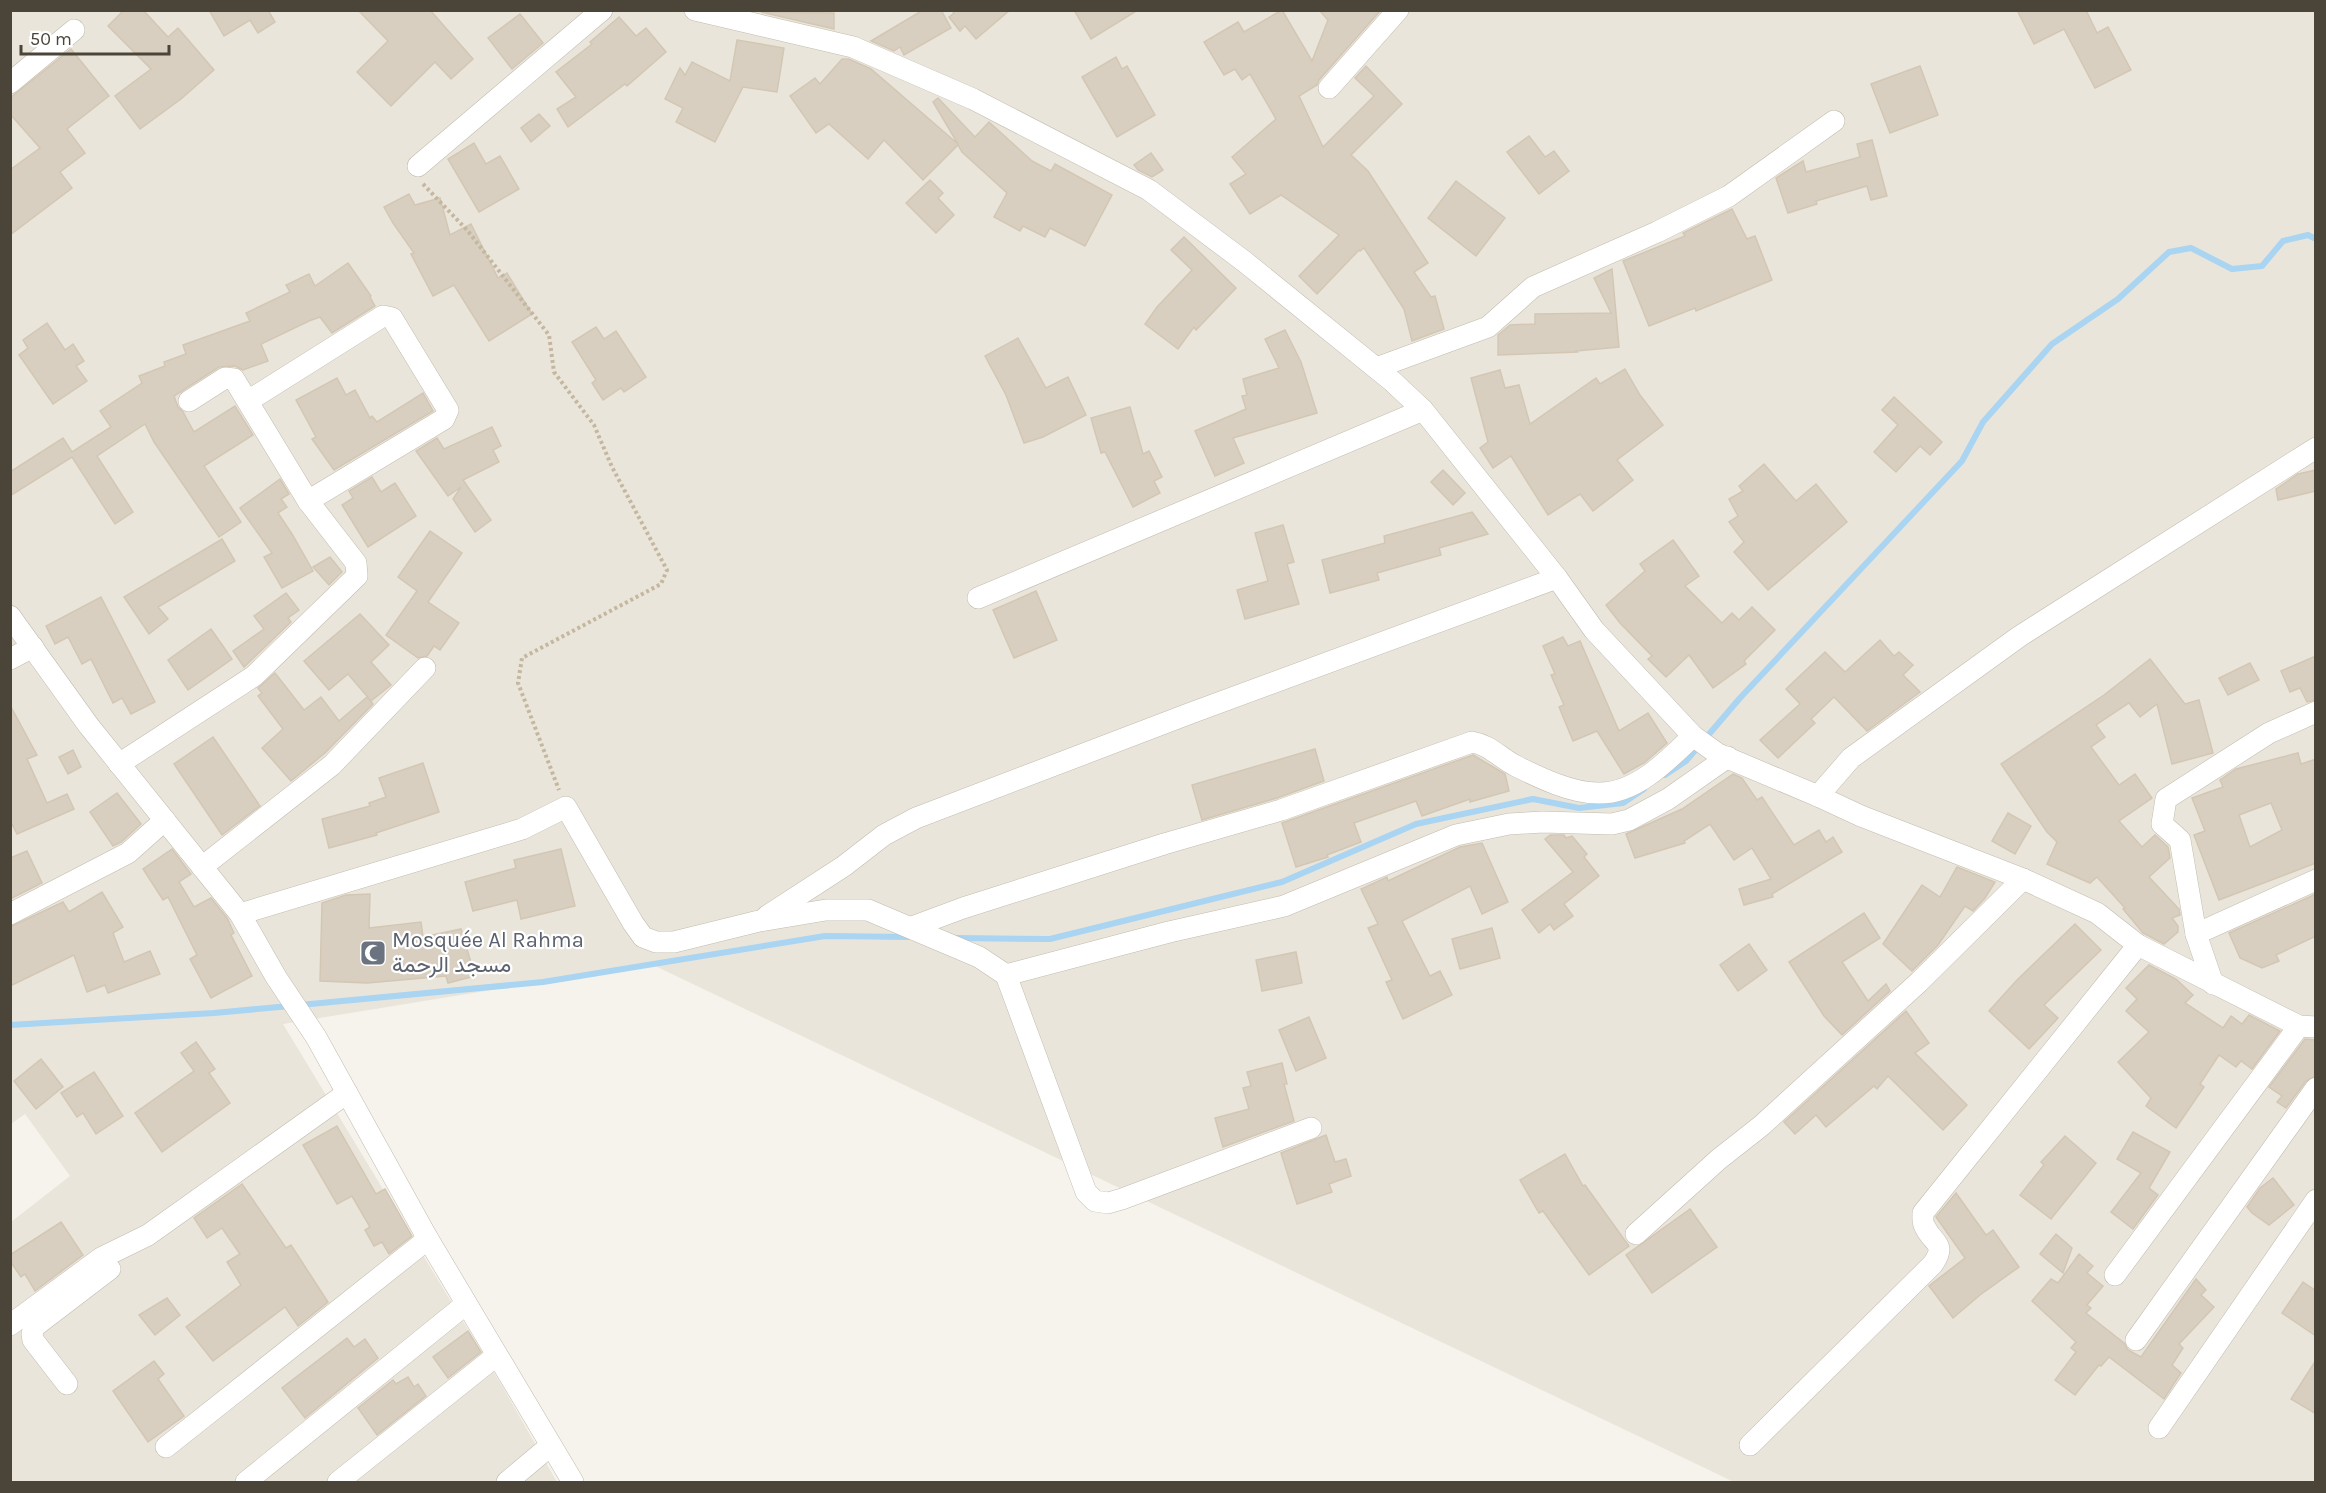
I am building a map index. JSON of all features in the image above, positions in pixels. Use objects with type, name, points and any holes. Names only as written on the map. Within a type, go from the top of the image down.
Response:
[{"type":"street","points":[[418,166],[602,10]]},
{"type":"street","points":[[1329,88],[1398,10]]},
{"type":"street","points":[[704,11],[853,47],[973,99],[1149,190],[1245,262],[1376,368],[1423,410],[1557,578],[1594,630],[1695,738],[1723,756],[1861,816],[2023,879],[2097,913],[2138,945],[2213,984],[2307,1027],[2115,1275]]},
{"type":"street","points":[[10,83],[74,30]]},
{"type":"street","points":[[1376,368],[1488,327],[1533,287],[1657,232],[1729,196],[1834,121]]},
{"type":"street","points":[[248,401],[383,316],[392,318],[448,410],[444,419],[308,501]]},
{"type":"street","points":[[119,764],[254,676],[357,576],[356,563],[308,501],[234,379],[225,378],[189,401]]},
{"type":"street","points":[[978,598],[1423,410]]},
{"type":"street","points":[[1818,796],[1851,758],[2020,636],[2316,448]]},
{"type":"street","points":[[759,921],[844,866],[884,835],[916,818],[1557,578]]},
{"type":"street","points":[[10,616],[88,726],[240,914],[276,977],[316,1037],[428,1239],[573,1482]]},
{"type":"street","points":[[10,658],[33,647]]},
{"type":"street","points":[[202,867],[332,765],[425,668]]},
{"type":"street","points":[[2213,984],[2196,934],[2180,840],[2162,824],[2166,799],[2269,733],[2316,712]]},
{"type":"street","points":[[912,927],[963,908],[1164,844],[1281,810],[1472,742],[1485,744],[1514,765],[1560,786],[1600,794],[1628,787],[1665,764],[1695,738]]},
{"type":"street","points":[[1006,975],[1169,932],[1284,906],[1456,835],[1509,824],[1543,822],[1612,824],[1629,820],[1668,798],[1723,756]]},
{"type":"street","points":[[240,914],[522,830],[566,807],[633,923],[643,936],[656,942],[674,942],[759,921],[826,910],[868,910],[979,957],[1006,975],[1086,1192],[1095,1202],[1108,1203],[1122,1199],[1311,1128]]},
{"type":"street","points":[[10,914],[128,853],[165,820]]},
{"type":"street","points":[[1636,1234],[1719,1159],[1761,1126],[1919,982],[2023,879]]},
{"type":"street","points":[[2196,934],[2316,880]]},
{"type":"street","points":[[1750,1445],[1933,1264],[1940,1254],[1939,1245],[1923,1226],[1923,1213],[2138,945]]},
{"type":"street","points":[[2136,1340],[2316,1088]]},
{"type":"street","points":[[10,1325],[101,1258],[148,1234],[347,1093]]},
{"type":"street","points":[[2159,1428],[2316,1200]]},
{"type":"street","points":[[67,1384],[33,1340],[34,1328],[128,1255],[148,1234]]},
{"type":"street","points":[[166,1447],[428,1239]]},
{"type":"street","points":[[246,1482],[466,1304]]},
{"type":"street","points":[[338,1482],[496,1356]]},
{"type":"street","points":[[507,1482],[550,1446]]},
{"type":"path","points":[[418,166],[424,185],[467,230],[549,335],[554,372],[594,425],[612,467],[667,570],[661,584],[522,658],[518,683],[566,807]]},
{"type":"shaded area","points":[[11,11],[2315,11],[2315,1482],[1734,1482],[651,964],[283,1024],[501,1384],[557,1482],[11,1482],[11,1222],[70,1176],[25,1114],[11,1124]]},
{"type":"building","points":[[124,10],[143,10],[168,37],[178,28],[214,70],[181,99],[140,129],[115,96],[151,69],[108,26]]},
{"type":"building","points":[[209,10],[268,10],[275,22],[258,33],[250,20],[224,36]]},
{"type":"building","points":[[358,10],[430,10],[473,59],[451,79],[435,62],[391,106],[357,72],[388,41]]},
{"type":"building","points":[[923,10],[941,10],[951,28],[904,55],[900,47],[894,51],[871,41]]},
{"type":"building","points":[[952,10],[1010,10],[976,39],[965,26],[960,31],[949,17],[954,13]]},
{"type":"building","points":[[1074,10],[1138,10],[1091,39]]},
{"type":"building","points":[[1282,10],[1312,61],[1328,20],[1319,10],[1381,10],[1317,85],[1299,96],[1323,147],[1374,96],[1355,78],[1366,66],[1402,104],[1351,155],[1368,171],[1428,263],[1414,272],[1431,297],[1435,296],[1444,329],[1412,341],[1404,309],[1364,248],[1359,250],[1317,294],[1299,276],[1339,235],[1281,195],[1250,214],[1230,184],[1246,174],[1232,157],[1276,119],[1250,74],[1242,80],[1235,69],[1224,75],[1204,42],[1238,22],[1244,32]]},
{"type":"building","points":[[2017,10],[2086,10],[2097,33],[2108,27],[2131,70],[2095,88],[2064,29],[2034,44]]},
{"type":"building","points":[[761,12],[834,13],[834,29]]},
{"type":"building","points":[[520,14],[543,43],[512,69],[488,38]]},
{"type":"building","points":[[619,17],[636,36],[646,28],[666,52],[627,86],[625,84],[568,127],[557,109],[576,97],[556,72],[592,44],[590,42]]},
{"type":"building","points":[[737,40],[784,48],[777,92],[743,87],[715,142],[676,122],[683,108],[665,99],[680,68],[685,75],[692,62],[730,81]]},
{"type":"building","points":[[71,49],[109,96],[67,129],[85,153],[60,172],[72,188],[10,235],[10,170],[40,148],[10,114],[10,98]]},
{"type":"building","points":[[1116,57],[1122,69],[1127,66],[1155,115],[1117,137],[1082,77]]},
{"type":"building","points":[[842,59],[849,59],[871,69],[958,144],[933,102],[938,98],[975,137],[989,122],[1032,161],[1051,171],[1055,164],[1112,195],[1085,246],[1050,228],[1045,237],[1023,226],[1020,231],[994,217],[1007,193],[962,152],[958,145],[923,180],[884,140],[868,159],[829,124],[816,133],[790,96],[815,78],[820,84]]},
{"type":"building","points":[[1920,66],[1938,115],[1890,133],[1871,84]]},
{"type":"building","points":[[539,114],[550,126],[531,142],[521,128]]},
{"type":"building","points":[[1529,136],[1545,157],[1554,151],[1569,171],[1539,194],[1507,152]]},
{"type":"building","points":[[1872,140],[1887,196],[1871,200],[1867,186],[1816,201],[1817,204],[1788,213],[1776,178],[1803,161],[1806,172],[1860,157],[1857,144]]},
{"type":"building","points":[[474,143],[486,164],[500,156],[519,189],[479,212],[448,159]]},
{"type":"building","points":[[1151,153],[1163,170],[1152,177],[1138,170],[1134,165]]},
{"type":"building","points":[[930,180],[943,193],[938,198],[954,215],[936,233],[906,203]]},
{"type":"building","points":[[1456,181],[1505,218],[1476,256],[1428,218]]},
{"type":"building","points":[[409,194],[415,205],[440,198],[450,235],[471,224],[498,278],[507,273],[532,314],[489,341],[454,285],[433,296],[411,254],[414,253],[384,207]]},
{"type":"building","points":[[1732,209],[1747,239],[1755,236],[1772,280],[1696,311],[1695,308],[1649,326],[1623,261],[1685,236],[1683,233]]},
{"type":"building","points":[[1184,237],[1236,288],[1196,330],[1194,327],[1178,349],[1145,324],[1157,307],[1192,270],[1171,250]]},
{"type":"building","points":[[348,263],[371,296],[375,306],[332,333],[320,317],[309,321],[261,344],[268,361],[243,370],[235,366],[219,367],[174,396],[178,407],[194,432],[235,406],[253,435],[204,466],[241,522],[219,537],[154,442],[145,424],[97,456],[133,512],[115,524],[72,457],[10,496],[10,472],[63,438],[72,452],[111,427],[100,411],[142,383],[139,376],[165,366],[164,362],[186,354],[183,345],[250,321],[246,313],[290,292],[286,285],[309,274],[315,286]]},
{"type":"building","points":[[1612,269],[1619,347],[1577,352],[1498,355],[1498,335],[1510,325],[1535,324],[1535,314],[1611,313],[1594,278]]},
{"type":"building","points":[[47,323],[65,350],[73,344],[84,361],[76,366],[87,381],[53,404],[19,355],[28,348],[23,340]]},
{"type":"building","points":[[596,327],[604,339],[616,331],[646,377],[624,392],[621,388],[603,400],[592,383],[596,380],[572,342]]},
{"type":"building","points":[[1285,330],[1301,362],[1317,413],[1233,438],[1244,463],[1215,476],[1195,431],[1246,409],[1242,396],[1247,395],[1243,379],[1279,368],[1265,339]]},
{"type":"building","points":[[1018,338],[1046,388],[1068,377],[1086,415],[1043,437],[1024,443],[1006,395],[985,356]]},
{"type":"building","points":[[1625,369],[1640,395],[1663,425],[1617,460],[1633,480],[1593,511],[1580,494],[1548,515],[1511,456],[1493,468],[1480,448],[1488,442],[1471,378],[1500,370],[1505,388],[1519,385],[1530,424],[1596,378],[1600,384]]},
{"type":"building","points":[[337,378],[346,395],[355,390],[370,418],[372,416],[377,422],[423,393],[433,411],[334,470],[312,439],[316,437],[296,400]]},
{"type":"building","points":[[1894,397],[1942,442],[1930,455],[1920,446],[1896,472],[1874,452],[1898,425],[1882,410]]},
{"type":"building","points":[[1130,407],[1143,454],[1149,451],[1162,477],[1154,481],[1160,493],[1133,507],[1105,452],[1101,453],[1091,418]]},
{"type":"building","points":[[492,427],[501,446],[493,450],[499,462],[463,480],[491,520],[475,532],[453,499],[461,487],[448,496],[416,451],[437,438],[444,449]]},
{"type":"building","points":[[1764,464],[1796,501],[1816,484],[1847,522],[1768,590],[1734,552],[1744,542],[1729,522],[1738,516],[1729,499],[1743,491],[1739,486]]},
{"type":"building","points":[[1443,470],[1465,493],[1453,505],[1431,482]]},
{"type":"building","points":[[2316,470],[2316,491],[2278,500],[2276,489],[2298,474]]},
{"type":"building","points":[[372,477],[381,492],[395,483],[416,516],[368,547],[342,505],[353,498],[349,491]]},
{"type":"building","points":[[280,479],[289,494],[281,499],[287,507],[278,513],[313,571],[282,588],[264,557],[272,553],[240,508]]},
{"type":"building","points":[[1472,512],[1488,534],[1439,548],[1441,555],[1377,573],[1379,580],[1330,593],[1322,560],[1385,543],[1384,536]]},
{"type":"building","points":[[1283,525],[1294,562],[1287,564],[1299,604],[1245,619],[1237,590],[1268,581],[1255,533]]},
{"type":"building","points":[[430,531],[462,553],[428,602],[459,623],[440,650],[434,646],[427,656],[418,658],[386,635],[417,591],[398,577]]},
{"type":"building","points":[[222,539],[235,561],[158,607],[168,619],[149,634],[124,597]]},
{"type":"building","points":[[1673,540],[1699,576],[1685,586],[1722,623],[1732,613],[1739,620],[1752,607],[1775,630],[1744,661],[1746,664],[1713,688],[1689,655],[1666,677],[1648,659],[1652,656],[1606,605],[1645,571],[1640,564]]},
{"type":"building","points":[[330,557],[342,572],[329,585],[313,567]]},
{"type":"building","points":[[1036,591],[1057,640],[1014,658],[993,610]]},
{"type":"building","points":[[286,593],[299,610],[288,618],[291,622],[244,667],[233,651],[264,629],[254,616]]},
{"type":"building","points":[[101,597],[155,702],[131,714],[122,698],[113,703],[91,659],[82,664],[68,637],[55,644],[46,626]]},
{"type":"building","points":[[360,614],[389,645],[371,662],[391,685],[371,701],[348,674],[329,690],[304,661]]},
{"type":"building","points":[[211,629],[232,659],[188,690],[168,660]]},
{"type":"building","points":[[1563,637],[1568,646],[1580,641],[1619,731],[1648,713],[1667,743],[1644,763],[1624,774],[1597,731],[1573,741],[1559,707],[1564,705],[1551,675],[1555,674],[1543,646]]},
{"type":"building","points":[[1880,640],[1894,656],[1899,652],[1913,665],[1903,675],[1920,692],[1867,731],[1834,697],[1811,719],[1815,723],[1778,758],[1760,740],[1800,704],[1786,689],[1825,652],[1845,672]]},
{"type":"building","points":[[2316,656],[2316,700],[2307,702],[2300,688],[2290,692],[2281,671]]},
{"type":"building","points":[[2150,659],[2185,704],[2199,700],[2213,753],[2172,764],[2157,704],[2140,717],[2129,703],[2096,725],[2105,737],[2091,747],[2119,785],[2135,774],[2152,798],[2119,821],[2142,847],[2155,835],[2168,847],[2170,858],[2149,877],[2179,909],[2180,915],[2172,918],[2178,926],[2178,932],[2164,944],[2143,933],[2123,909],[2125,908],[2097,877],[2090,883],[2047,864],[2057,842],[2047,832],[2001,764],[2104,695]]},
{"type":"building","points":[[2250,663],[2259,680],[2228,695],[2219,678]]},
{"type":"building","points":[[275,673],[304,710],[321,697],[339,721],[367,697],[373,704],[326,752],[291,781],[262,748],[283,729],[258,696],[262,693],[258,688]]},
{"type":"building","points":[[10,705],[37,755],[27,759],[47,803],[67,794],[74,809],[17,834],[10,820]]},
{"type":"building","points":[[213,737],[260,806],[222,835],[174,764]]},
{"type":"building","points":[[1315,749],[1324,781],[1277,798],[1202,820],[1192,785]]},
{"type":"building","points":[[73,750],[81,767],[68,774],[59,757]]},
{"type":"building","points":[[2298,753],[2301,764],[2316,759],[2316,863],[2219,900],[2194,835],[2205,831],[2192,798],[2223,787],[2220,780],[2236,769]],"holes":[[[2271,803],[2282,830],[2250,847],[2239,815]]]},
{"type":"building","points":[[1473,755],[1505,774],[1509,791],[1470,802],[1470,799],[1422,816],[1416,801],[1354,823],[1361,842],[1327,855],[1328,857],[1296,867],[1282,823]]},
{"type":"building","points":[[423,763],[439,812],[376,833],[377,835],[329,848],[322,819],[370,806],[369,803],[386,797],[379,778]]},
{"type":"building","points":[[1733,774],[1742,778],[1757,800],[1762,797],[1794,845],[1819,830],[1826,842],[1833,837],[1842,852],[1772,894],[1773,897],[1744,905],[1739,889],[1771,879],[1752,848],[1734,860],[1710,824],[1684,841],[1685,843],[1635,858],[1626,834],[1682,809]]},
{"type":"building","points":[[117,793],[141,824],[113,846],[90,812]]},
{"type":"building","points":[[2008,813],[2031,826],[2015,854],[1992,841]]},
{"type":"building","points":[[1550,835],[1564,835],[1566,838],[1572,836],[1587,854],[1584,857],[1599,876],[1564,904],[1573,916],[1554,930],[1550,924],[1539,933],[1522,910],[1573,872],[1545,839]]},
{"type":"building","points":[[1482,843],[1508,902],[1482,914],[1470,886],[1402,921],[1430,976],[1440,971],[1452,995],[1403,1019],[1386,982],[1392,980],[1368,928],[1378,924],[1361,889],[1387,877],[1388,881],[1460,847]]},
{"type":"building","points":[[172,849],[191,874],[179,882],[194,907],[211,898],[227,918],[234,933],[231,935],[252,976],[211,998],[190,959],[197,955],[168,897],[163,900],[143,869]]},
{"type":"building","points":[[561,849],[575,906],[521,919],[517,900],[473,911],[465,882],[516,868],[514,860]]},
{"type":"building","points":[[27,851],[42,883],[10,899],[10,858]]},
{"type":"building","points":[[1957,867],[1995,882],[1973,911],[1965,906],[1938,945],[1912,971],[1883,944],[1922,885],[1940,897]]},
{"type":"building","points":[[102,892],[123,927],[113,933],[124,962],[150,951],[160,974],[108,993],[105,985],[87,992],[74,955],[10,986],[10,927],[63,902],[69,912]]},
{"type":"building","name":"Mosquée Al Rahma مسجد الرحمة","points":[[370,894],[369,928],[421,922],[423,937],[461,929],[475,976],[448,983],[446,976],[367,983],[320,981],[322,903],[346,895]]},
{"type":"building","points":[[2316,894],[2316,936],[2276,955],[2279,961],[2262,968],[2240,958],[2229,933]]},
{"type":"building","points":[[1864,913],[1880,938],[1842,962],[1868,1001],[1886,984],[1890,991],[1842,1035],[1824,1016],[1789,962]]},
{"type":"building","points":[[2075,924],[2101,950],[2044,1005],[2058,1018],[2029,1049],[1989,1011],[2017,980]]},
{"type":"building","points":[[1492,928],[1500,958],[1460,969],[1452,939]]},
{"type":"building","points":[[1749,944],[1767,970],[1738,991],[1720,965]]},
{"type":"building","points":[[1296,952],[1302,983],[1262,991],[1256,960]]},
{"type":"building","points":[[2149,965],[2176,979],[2193,995],[2185,1003],[2223,1028],[2231,1016],[2242,1024],[2249,1015],[2280,1031],[2252,1069],[2241,1061],[2236,1067],[2219,1055],[2200,1084],[2204,1087],[2176,1128],[2146,1106],[2151,1098],[2118,1062],[2149,1032],[2126,1011],[2137,999],[2126,988]]},
{"type":"building","points":[[1906,1011],[1929,1043],[1915,1053],[1967,1105],[1943,1130],[1888,1076],[1877,1089],[1874,1086],[1826,1127],[1816,1115],[1795,1134],[1784,1122]]},
{"type":"building","points":[[1309,1017],[1326,1058],[1296,1071],[1279,1030]]},
{"type":"building","points":[[2305,1039],[2316,1040],[2316,1076],[2306,1081],[2286,1108],[2277,1102],[2282,1096],[2269,1087]]},
{"type":"building","points":[[196,1042],[215,1069],[209,1073],[230,1103],[162,1152],[135,1113],[194,1071],[181,1053]]},
{"type":"building","points":[[41,1059],[63,1087],[36,1109],[14,1081]]},
{"type":"building","points":[[1282,1063],[1287,1084],[1284,1084],[1294,1121],[1223,1147],[1215,1118],[1249,1109],[1243,1088],[1251,1086],[1247,1072]]},
{"type":"building","points":[[94,1072],[123,1116],[96,1134],[83,1113],[77,1117],[61,1093]]},
{"type":"building","points":[[337,1126],[376,1194],[385,1189],[412,1236],[389,1254],[382,1242],[374,1246],[365,1230],[370,1227],[352,1196],[337,1204],[303,1145]]},
{"type":"building","points":[[2133,1132],[2170,1152],[2149,1188],[2158,1195],[2133,1229],[2111,1212],[2141,1173],[2117,1159]]},
{"type":"building","points":[[1326,1135],[1335,1162],[1346,1159],[1351,1176],[1329,1184],[1332,1192],[1297,1204],[1281,1153]]},
{"type":"building","points":[[2065,1136],[2096,1163],[2051,1219],[2020,1195],[2044,1165],[2041,1162]]},
{"type":"building","points":[[1565,1154],[1583,1186],[1585,1185],[1629,1246],[1589,1275],[1543,1211],[1539,1213],[1520,1180]]},
{"type":"building","points":[[2273,1178],[2294,1205],[2269,1225],[2247,1207],[2260,1188]]},
{"type":"building","points":[[242,1184],[286,1248],[291,1245],[328,1302],[298,1326],[285,1307],[213,1361],[186,1327],[241,1285],[227,1262],[240,1254],[222,1228],[207,1238],[194,1218]]},
{"type":"building","points":[[1956,1193],[1986,1235],[1993,1230],[2019,1267],[1953,1318],[1929,1286],[1965,1258],[1936,1217]]},
{"type":"building","points":[[1690,1209],[1717,1247],[1652,1293],[1626,1255]]},
{"type":"building","points":[[61,1222],[83,1255],[35,1291],[25,1274],[21,1277],[10,1261],[10,1255]]},
{"type":"building","points":[[2056,1234],[2072,1248],[2063,1273],[2040,1254]]},
{"type":"building","points":[[2079,1254],[2093,1266],[2087,1273],[2103,1286],[2087,1305],[2091,1308],[2086,1313],[2124,1343],[2128,1350],[2141,1357],[2196,1279],[2206,1290],[2201,1295],[2214,1307],[2179,1344],[2183,1348],[2172,1365],[2181,1373],[2164,1399],[2109,1357],[2101,1366],[2099,1365],[2075,1395],[2055,1380],[2076,1352],[2071,1348],[2076,1342],[2032,1301],[2051,1279],[2058,1283]]},
{"type":"building","points":[[2303,1282],[2316,1291],[2316,1336],[2282,1313]]},
{"type":"building","points":[[167,1298],[180,1315],[155,1335],[139,1315]]},
{"type":"building","points":[[468,1331],[481,1352],[448,1378],[433,1357]]},
{"type":"building","points":[[347,1338],[354,1347],[365,1339],[378,1358],[305,1418],[282,1388]]},
{"type":"building","points":[[2316,1360],[2316,1414],[2291,1399]]},
{"type":"building","points":[[154,1361],[164,1374],[158,1379],[184,1416],[148,1442],[113,1391]]},
{"type":"building","points":[[408,1377],[414,1387],[418,1384],[426,1396],[377,1435],[358,1408],[393,1380],[396,1384]]},
{"type":"waterway","points":[[1665,775],[1686,761],[1740,698],[1962,461],[1983,422],[2052,344],[2118,299],[2169,252],[2191,248],[2232,269],[2262,266],[2283,241],[2308,235],[2316,239]]},
{"type":"waterway","points":[[955,938],[1050,939],[1282,882],[1416,824],[1533,799],[1579,808],[1623,803],[1644,789]]},
{"type":"waterway","points":[[300,1005],[543,982],[825,936],[912,937]]},
{"type":"waterway","points":[[10,1025],[214,1013],[290,1006]]},
{"type":"place","name":"Mosquée Al Rahma مسجد الرحمة","points":[[373,953]]}]
